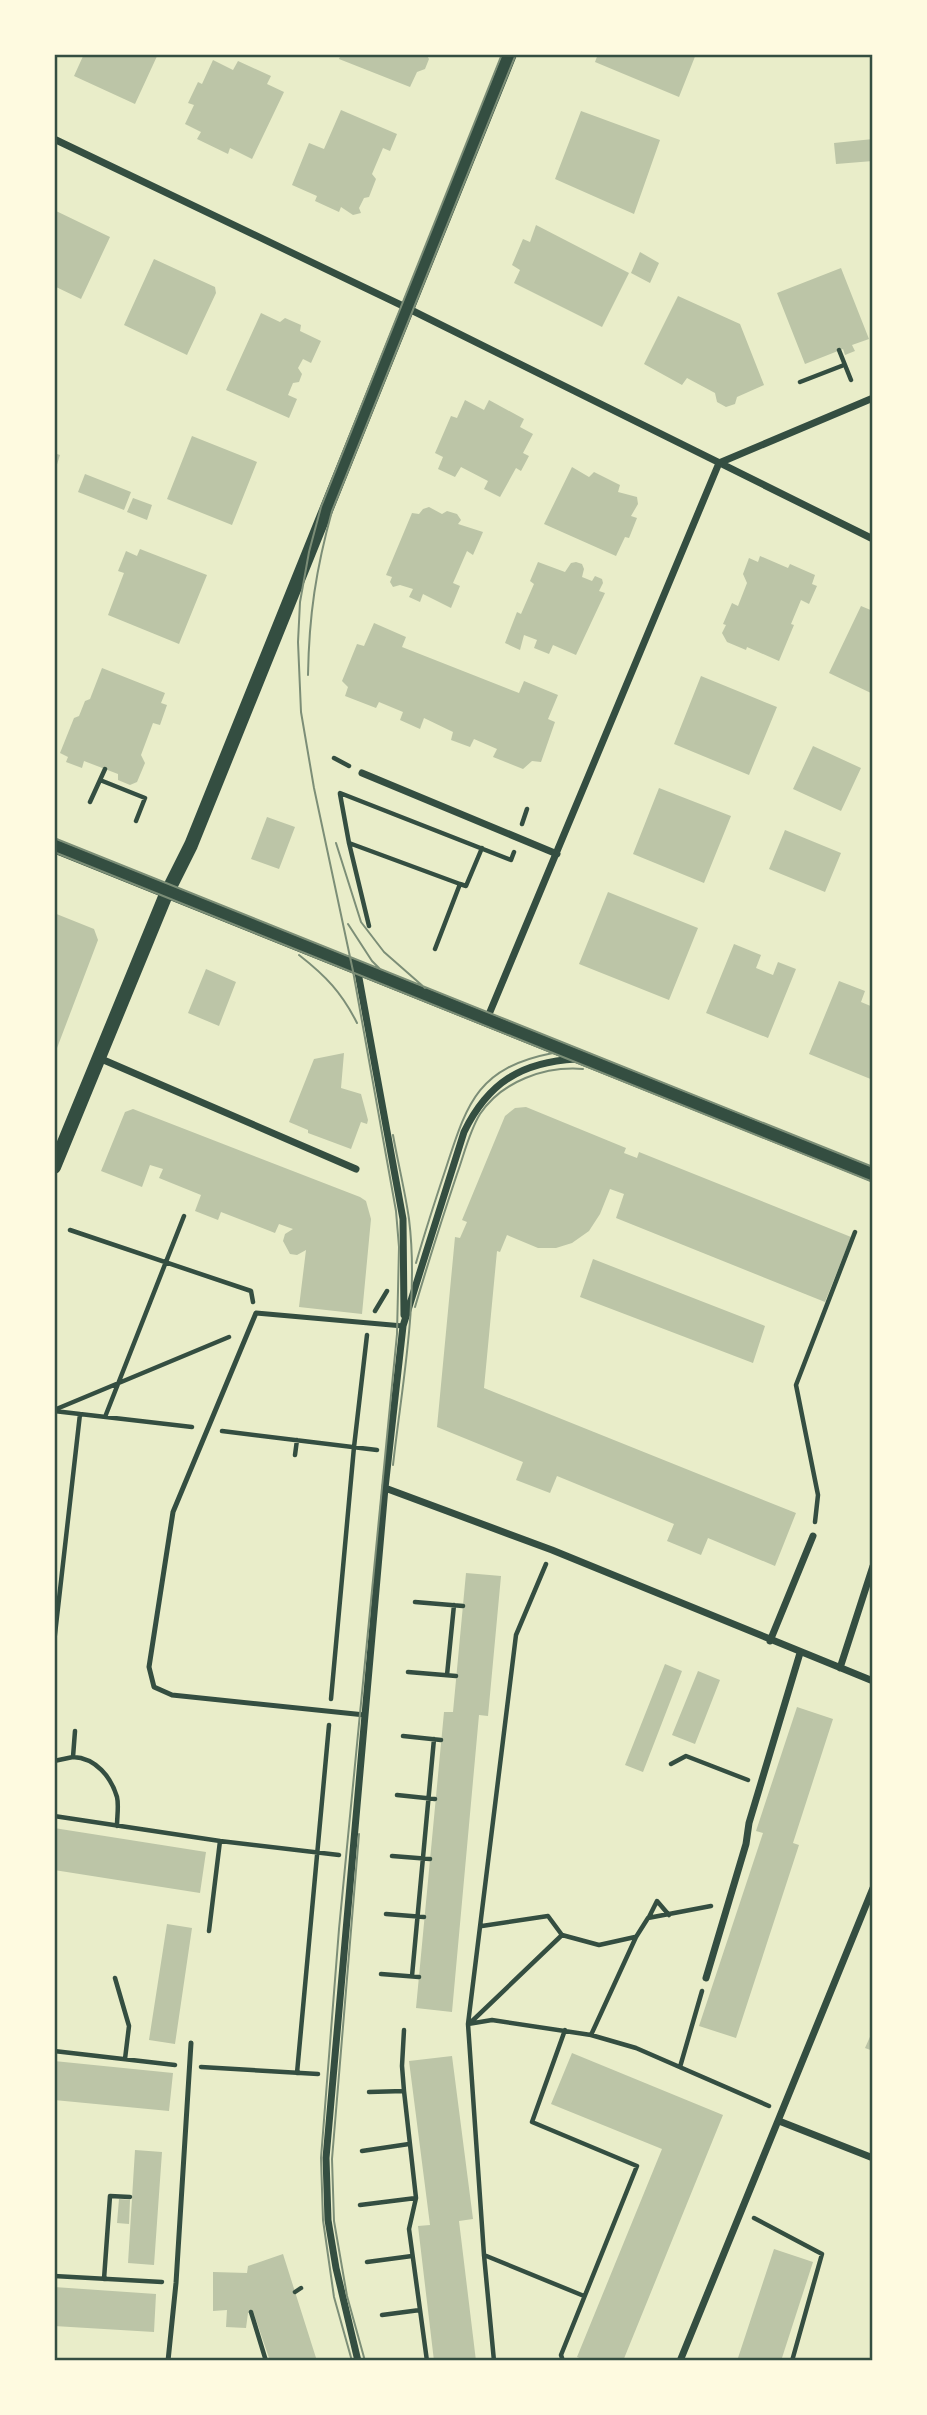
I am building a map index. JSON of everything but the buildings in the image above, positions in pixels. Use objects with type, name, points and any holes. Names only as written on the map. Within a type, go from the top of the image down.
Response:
[{"type":"main road","points":[[54,1167],[168,891],[191,845],[510,54]]},
{"type":"main road","points":[[54,846],[873,1175]]},
{"type":"street","points":[[54,139],[407,307],[873,539]]},
{"type":"street","points":[[487,1019],[719,463],[873,398]]},
{"type":"street","points":[[362,773],[557,854]]},
{"type":"street","points":[[357,967],[404,1219],[405,1246],[403,1326],[385,1488],[326,2158],[328,2220],[336,2268],[358,2361]]},
{"type":"street","points":[[98,1058],[356,1169]]},
{"type":"street","points":[[403,1326],[464,1132],[475,1110],[489,1092],[521,1070],[583,1058]]},
{"type":"street","points":[[385,1488],[552,1550],[873,1681]]},
{"type":"street","points":[[771,1641],[813,1536]]},
{"type":"street","points":[[840,1668],[873,1566]]},
{"type":"street","points":[[706,1978],[800,1653]]},
{"type":"street","points":[[680,2361],[873,1888]]},
{"type":"street","points":[[779,2121],[873,2158]]},
{"type":"lane","points":[[365,1715],[172,1695],[154,1687],[149,1667],[173,1511],[256,1313],[403,1326]]},
{"type":"lane","points":[[168,2361],[176,2283],[191,2043]]},
{"type":"path","points":[[839,351],[850,380]]},
{"type":"path","points":[[800,382],[845,365]]},
{"type":"path","points":[[90,802],[105,769]]},
{"type":"path","points":[[100,780],[145,798],[136,821]]},
{"type":"path","points":[[340,793],[369,926]]},
{"type":"path","points":[[349,843],[466,886],[482,848]]},
{"type":"path","points":[[435,949],[460,884]]},
{"type":"path","points":[[105,1417],[184,1216]]},
{"type":"path","points":[[70,1230],[251,1291],[256,1313]]},
{"type":"path","points":[[813,1536],[818,1495],[796,1385],[855,1232]]},
{"type":"path","points":[[297,2073],[354,1447],[368,1323],[389,1288]]},
{"type":"path","points":[[54,1410],[249,1329]]},
{"type":"path","points":[[54,1643],[80,1415]]},
{"type":"path","points":[[295,1455],[297,1440]]},
{"type":"path","points":[[494,2361],[468,2024],[516,1636],[552,1550]]},
{"type":"path","points":[[415,1602],[463,1606]]},
{"type":"path","points":[[447,1675],[454,1605]]},
{"type":"path","points":[[408,1672],[456,1676]]},
{"type":"path","points":[[73,1756],[75,1731]]},
{"type":"path","points":[[403,1736],[441,1740]]},
{"type":"path","points":[[381,1974],[416,1977],[434,1739]]},
{"type":"path","points":[[54,1761],[73,1756],[90,1761],[108,1776],[118,1799],[117,1826]]},
{"type":"path","points":[[671,1764],[686,1756],[761,1784]]},
{"type":"path","points":[[397,1795],[435,1799]]},
{"type":"path","points":[[54,1816],[220,1842],[352,1857]]},
{"type":"path","points":[[209,1930],[220,1842]]},
{"type":"path","points":[[392,1856],[430,1859]]},
{"type":"path","points":[[591,2035],[636,1937],[657,1900],[669,1915]]},
{"type":"path","points":[[648,1918],[729,1902]]},
{"type":"path","points":[[386,1914],[421,1917]]},
{"type":"path","points":[[482,1926],[548,1916],[562,1935],[599,1945],[636,1937]]},
{"type":"path","points":[[468,2024],[562,1935]]},
{"type":"path","points":[[115,1978],[129,2026],[125,2059]]},
{"type":"path","points":[[680,2067],[706,1978]]},
{"type":"path","points":[[468,2024],[492,2020],[591,2035],[636,2048],[783,2112]]},
{"type":"path","points":[[404,2030],[402,2066],[416,2198],[409,2229],[427,2361]]},
{"type":"path","points":[[563,2361],[561,2355],[637,2166],[532,2122],[565,2030]]},
{"type":"path","points":[[369,2092],[404,2091]]},
{"type":"path","points":[[362,2151],[409,2144]]},
{"type":"path","points":[[104,2279],[110,2196],[130,2197]]},
{"type":"path","points":[[360,2206],[416,2198]]},
{"type":"path","points":[[742,2212],[822,2254],[792,2361]]},
{"type":"path","points":[[484,2255],[584,2296]]},
{"type":"path","points":[[367,2262],[412,2256]]},
{"type":"path","points":[[54,2276],[176,2283]]},
{"type":"path","points":[[295,2292],[302,2288]]},
{"type":"path","points":[[382,2315],[420,2310]]},
{"type":"path","points":[[252,2313],[266,2361]]},
{"type":"tram line","points":[[352,2361],[334,2297],[323,2220],[321,2158],[339,1929],[397,1334],[399,1247],[396,1211],[353,971],[314,788],[301,712],[298,642],[300,602],[321,507],[502,54]]},
{"type":"tram line","points":[[308,675],[314,592],[332,511],[516,54]]},
{"type":"tram line","points":[[54,838],[873,1167]]},
{"type":"tram line","points":[[336,843],[361,922],[384,952],[425,988]]},
{"type":"tram line","points":[[54,852],[873,1182]]},
{"type":"tram line","points":[[348,924],[380,969]]},
{"type":"tram line","points":[[299,955],[332,986],[357,1023]]},
{"type":"tram line","points":[[416,1263],[460,1126],[478,1092],[507,1068],[553,1053]]},
{"type":"tram line","points":[[415,1307],[467,1144],[480,1114],[489,1102],[512,1084],[554,1070],[583,1069]]},
{"type":"tram line","points":[[393,1135],[412,1250],[411,1311],[393,1465]]},
{"type":"tram line","points":[[359,1834],[332,2159],[334,2221],[347,2296],[365,2361]]}]
